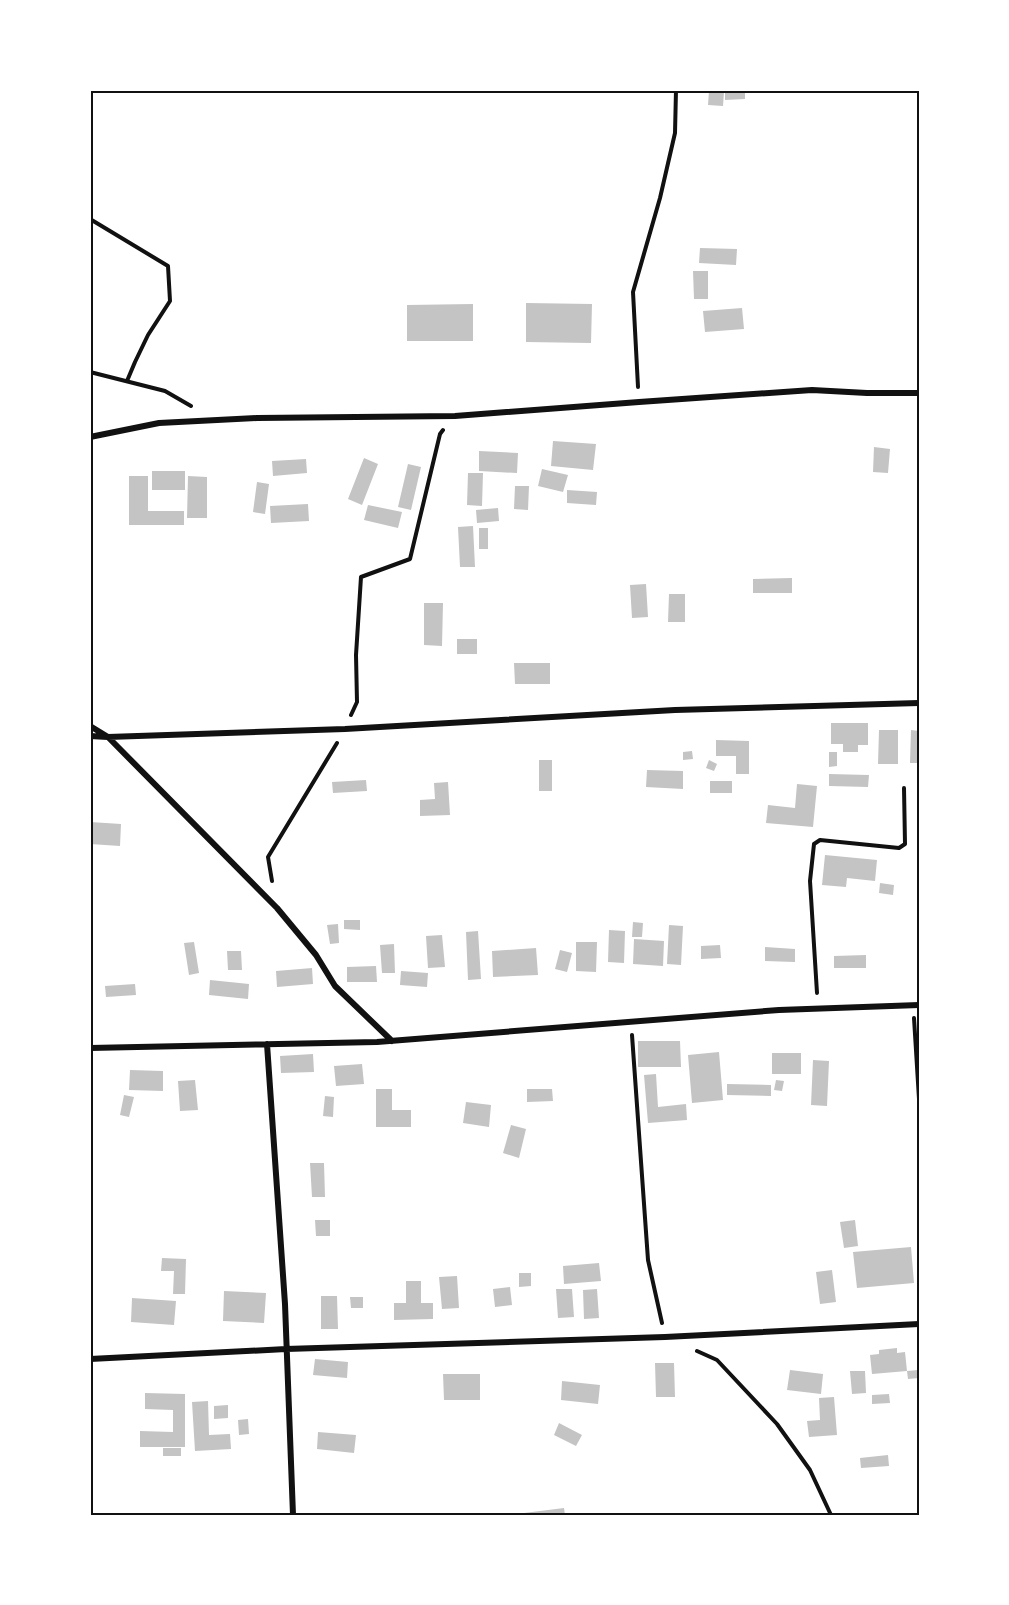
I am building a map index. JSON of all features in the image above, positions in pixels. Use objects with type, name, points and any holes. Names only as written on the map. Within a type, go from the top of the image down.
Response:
[{"type":"street","points":[[90,437],[159,423],[215,420],[455,416],[813,390],[919,393]]},
{"type":"street","points":[[90,736],[345,729],[675,710],[919,703]]},
{"type":"street","points":[[90,726],[108,737],[278,908],[316,955],[335,986],[392,1041]]},
{"type":"street","points":[[90,1047],[392,1041],[779,1010],[916,1005]]},
{"type":"street","points":[[267,1044],[285,1304],[293,1515]]},
{"type":"street","points":[[90,1359],[286,1349],[665,1337],[919,1324]]},
{"type":"path","points":[[639,402],[633,292],[660,198],[675,133],[676,90]]},
{"type":"path","points":[[90,219],[168,266],[170,301],[148,335],[127,381]]},
{"type":"path","points":[[90,372],[165,391],[215,420]]},
{"type":"path","points":[[278,908],[268,857],[345,729],[357,702],[356,655],[361,578],[410,559],[440,434],[455,416]]},
{"type":"path","points":[[818,1009],[810,881],[814,844],[820,840],[899,848],[905,844],[904,788]]},
{"type":"path","points":[[916,1005],[919,1099]]},
{"type":"path","points":[[631,1023],[648,1260],[665,1337]]},
{"type":"path","points":[[697,1351],[717,1360],[777,1424],[810,1470],[831,1515]]},
{"type":"building","points":[[725,90],[745,90],[745,99],[725,100]]},
{"type":"building","points":[[709,91],[724,92],[723,106],[708,105]]},
{"type":"building","points":[[700,248],[737,249],[736,265],[699,263]]},
{"type":"building","points":[[693,271],[708,271],[708,299],[694,299]]},
{"type":"building","points":[[526,303],[592,304],[591,343],[526,342]]},
{"type":"building","points":[[473,304],[473,341],[407,341],[407,305]]},
{"type":"building","points":[[742,308],[744,329],[705,332],[703,311]]},
{"type":"building","points":[[553,441],[596,444],[593,470],[551,466]]},
{"type":"building","points":[[874,447],[890,449],[888,473],[873,472]]},
{"type":"building","points":[[479,451],[518,453],[517,473],[479,471]]},
{"type":"building","points":[[364,458],[378,464],[362,505],[348,499]]},
{"type":"building","points":[[306,459],[307,473],[273,476],[272,461]]},
{"type":"building","points":[[408,464],[421,467],[411,510],[398,507]]},
{"type":"building","points":[[542,469],[568,475],[563,492],[538,486]]},
{"type":"building","points":[[152,471],[185,471],[185,490],[152,490]]},
{"type":"building","points":[[468,473],[483,473],[482,506],[467,505]]},
{"type":"building","points":[[129,476],[148,476],[148,511],[184,511],[184,525],[129,525]]},
{"type":"building","points":[[188,476],[207,477],[207,518],[187,518]]},
{"type":"building","points":[[257,482],[269,484],[265,514],[253,512]]},
{"type":"building","points":[[515,486],[529,486],[528,510],[514,509]]},
{"type":"building","points":[[567,490],[597,492],[596,505],[567,503]]},
{"type":"building","points":[[308,504],[309,521],[271,523],[270,506]]},
{"type":"building","points":[[368,505],[402,512],[398,528],[364,520]]},
{"type":"building","points":[[498,508],[499,521],[477,523],[476,510]]},
{"type":"building","points":[[473,526],[475,567],[460,567],[458,527]]},
{"type":"building","points":[[479,528],[488,528],[488,549],[479,549]]},
{"type":"building","points":[[792,578],[792,593],[753,593],[753,579]]},
{"type":"building","points":[[646,584],[648,617],[632,618],[630,585]]},
{"type":"building","points":[[669,594],[685,594],[685,622],[668,622]]},
{"type":"building","points":[[424,603],[443,603],[442,646],[424,645]]},
{"type":"building","points":[[457,639],[477,639],[477,654],[457,654]]},
{"type":"building","points":[[514,663],[550,663],[550,684],[515,684]]},
{"type":"building","points":[[831,723],[868,723],[868,745],[858,745],[858,752],[843,752],[843,744],[831,744]]},
{"type":"building","points":[[879,730],[898,730],[898,764],[878,764]]},
{"type":"building","points":[[911,730],[919,731],[919,763],[910,763]]},
{"type":"building","points":[[716,740],[749,741],[749,774],[736,774],[736,756],[716,756]]},
{"type":"building","points":[[692,751],[693,759],[683,760],[683,752]]},
{"type":"building","points":[[829,752],[837,752],[837,766],[829,767]]},
{"type":"building","points":[[539,760],[552,760],[552,791],[539,791]]},
{"type":"building","points":[[709,760],[717,764],[714,771],[706,768]]},
{"type":"building","points":[[647,770],[683,771],[683,789],[646,787]]},
{"type":"building","points":[[829,774],[869,775],[868,787],[829,786]]},
{"type":"building","points":[[366,780],[367,791],[333,793],[332,782]]},
{"type":"building","points":[[710,781],[732,781],[732,793],[710,793]]},
{"type":"building","points":[[448,782],[450,815],[420,816],[420,800],[435,799],[434,783]]},
{"type":"building","points":[[797,784],[817,786],[813,827],[766,823],[768,805],[795,808]]},
{"type":"building","points":[[90,822],[121,824],[120,846],[90,844]]},
{"type":"building","points":[[825,855],[877,860],[875,881],[847,878],[846,887],[822,885]]},
{"type":"building","points":[[880,883],[894,885],[893,895],[879,893]]},
{"type":"building","points":[[344,920],[360,920],[360,930],[344,929]]},
{"type":"building","points":[[633,922],[643,923],[642,937],[632,937]]},
{"type":"building","points":[[338,924],[339,943],[330,944],[327,925]]},
{"type":"building","points":[[669,925],[683,926],[681,965],[667,964]]},
{"type":"building","points":[[609,930],[625,931],[624,963],[608,962]]},
{"type":"building","points":[[478,931],[481,979],[468,980],[466,932]]},
{"type":"building","points":[[442,935],[445,967],[428,968],[426,936]]},
{"type":"building","points":[[634,939],[664,941],[663,966],[633,964]]},
{"type":"building","points":[[194,942],[199,973],[189,975],[184,943]]},
{"type":"building","points":[[576,942],[597,942],[596,972],[576,971]]},
{"type":"building","points":[[394,944],[395,973],[382,973],[380,945]]},
{"type":"building","points":[[720,945],[721,958],[701,959],[701,946]]},
{"type":"building","points":[[765,947],[795,949],[795,962],[765,961]]},
{"type":"building","points":[[536,948],[538,975],[493,977],[492,951]]},
{"type":"building","points":[[560,950],[572,953],[567,972],[555,969]]},
{"type":"building","points":[[227,951],[241,951],[242,970],[228,970]]},
{"type":"building","points":[[866,955],[866,968],[834,968],[834,956]]},
{"type":"building","points":[[376,966],[377,982],[347,982],[347,967]]},
{"type":"building","points":[[312,968],[313,984],[277,987],[276,971]]},
{"type":"building","points":[[401,971],[428,973],[427,987],[400,985]]},
{"type":"building","points":[[210,980],[249,984],[248,999],[209,995]]},
{"type":"building","points":[[135,984],[136,995],[106,997],[105,986]]},
{"type":"building","points":[[638,1041],[680,1041],[681,1067],[638,1067]]},
{"type":"building","points":[[719,1052],[723,1100],[692,1103],[688,1055]]},
{"type":"building","points":[[772,1053],[801,1053],[801,1074],[772,1074]]},
{"type":"building","points":[[313,1054],[314,1072],[281,1073],[280,1056]]},
{"type":"building","points":[[813,1060],[829,1061],[827,1106],[811,1105]]},
{"type":"building","points":[[362,1064],[364,1084],[336,1086],[334,1066]]},
{"type":"building","points":[[130,1070],[163,1071],[163,1091],[129,1090]]},
{"type":"building","points":[[656,1074],[658,1107],[686,1104],[687,1120],[648,1123],[644,1075]]},
{"type":"building","points":[[195,1080],[198,1110],[180,1111],[178,1081]]},
{"type":"building","points":[[776,1080],[784,1081],[782,1091],[774,1090]]},
{"type":"building","points":[[727,1084],[771,1085],[771,1096],[727,1095]]},
{"type":"building","points":[[376,1089],[392,1089],[392,1110],[411,1110],[411,1127],[376,1127]]},
{"type":"building","points":[[527,1089],[552,1089],[553,1101],[527,1102]]},
{"type":"building","points":[[124,1095],[134,1097],[129,1117],[120,1115]]},
{"type":"building","points":[[325,1096],[334,1097],[333,1117],[323,1116]]},
{"type":"building","points":[[466,1102],[491,1105],[489,1127],[463,1123]]},
{"type":"building","points":[[511,1125],[526,1129],[519,1158],[503,1153]]},
{"type":"building","points":[[310,1163],[324,1163],[325,1197],[312,1197]]},
{"type":"building","points":[[315,1220],[330,1220],[330,1236],[316,1236]]},
{"type":"building","points":[[855,1220],[858,1246],[844,1248],[840,1222]]},
{"type":"building","points":[[911,1247],[914,1283],[857,1288],[853,1252]]},
{"type":"building","points":[[162,1258],[186,1259],[185,1294],[173,1294],[174,1271],[161,1271]]},
{"type":"building","points":[[599,1263],[601,1281],[564,1284],[563,1266]]},
{"type":"building","points":[[832,1270],[836,1302],[820,1304],[816,1272]]},
{"type":"building","points":[[519,1273],[531,1273],[531,1286],[519,1287]]},
{"type":"building","points":[[457,1276],[459,1308],[442,1309],[439,1277]]},
{"type":"building","points":[[406,1281],[421,1281],[421,1303],[433,1303],[433,1319],[394,1320],[394,1303],[406,1303]]},
{"type":"building","points":[[510,1287],[512,1305],[495,1307],[493,1289]]},
{"type":"building","points":[[556,1289],[572,1289],[574,1317],[558,1318]]},
{"type":"building","points":[[597,1289],[599,1318],[584,1319],[583,1290]]},
{"type":"building","points":[[224,1291],[266,1293],[264,1323],[223,1321]]},
{"type":"building","points":[[321,1296],[337,1296],[338,1329],[321,1329]]},
{"type":"building","points":[[350,1297],[363,1297],[363,1308],[351,1308]]},
{"type":"building","points":[[132,1298],[176,1301],[174,1325],[131,1322]]},
{"type":"building","points":[[897,1348],[897,1353],[905,1352],[907,1371],[872,1374],[870,1355],[879,1354],[879,1350]]},
{"type":"building","points":[[315,1359],[348,1362],[347,1378],[313,1375]]},
{"type":"building","points":[[655,1363],[674,1363],[675,1397],[656,1397]]},
{"type":"building","points":[[790,1370],[823,1374],[821,1394],[787,1390]]},
{"type":"building","points":[[918,1370],[919,1378],[908,1379],[907,1371]]},
{"type":"building","points":[[850,1371],[865,1371],[866,1393],[852,1394]]},
{"type":"building","points":[[443,1374],[480,1374],[480,1400],[444,1400]]},
{"type":"building","points":[[562,1381],[600,1385],[598,1404],[561,1400]]},
{"type":"building","points":[[145,1393],[185,1394],[185,1447],[140,1447],[140,1431],[173,1432],[173,1410],[145,1409]]},
{"type":"building","points":[[889,1394],[890,1403],[872,1404],[872,1395]]},
{"type":"building","points":[[834,1397],[837,1435],[809,1437],[807,1421],[820,1420],[819,1398]]},
{"type":"building","points":[[208,1401],[209,1435],[230,1434],[231,1449],[195,1451],[192,1402]]},
{"type":"building","points":[[228,1405],[228,1418],[214,1419],[214,1406]]},
{"type":"building","points":[[248,1419],[249,1434],[239,1435],[238,1420]]},
{"type":"building","points":[[559,1423],[582,1435],[576,1446],[554,1435]]},
{"type":"building","points":[[318,1432],[356,1435],[354,1453],[317,1449]]},
{"type":"building","points":[[163,1448],[181,1448],[181,1456],[163,1456]]},
{"type":"building","points":[[888,1455],[889,1466],[861,1468],[860,1458]]},
{"type":"building","points":[[564,1508],[565,1515],[516,1515],[516,1514]]}]
